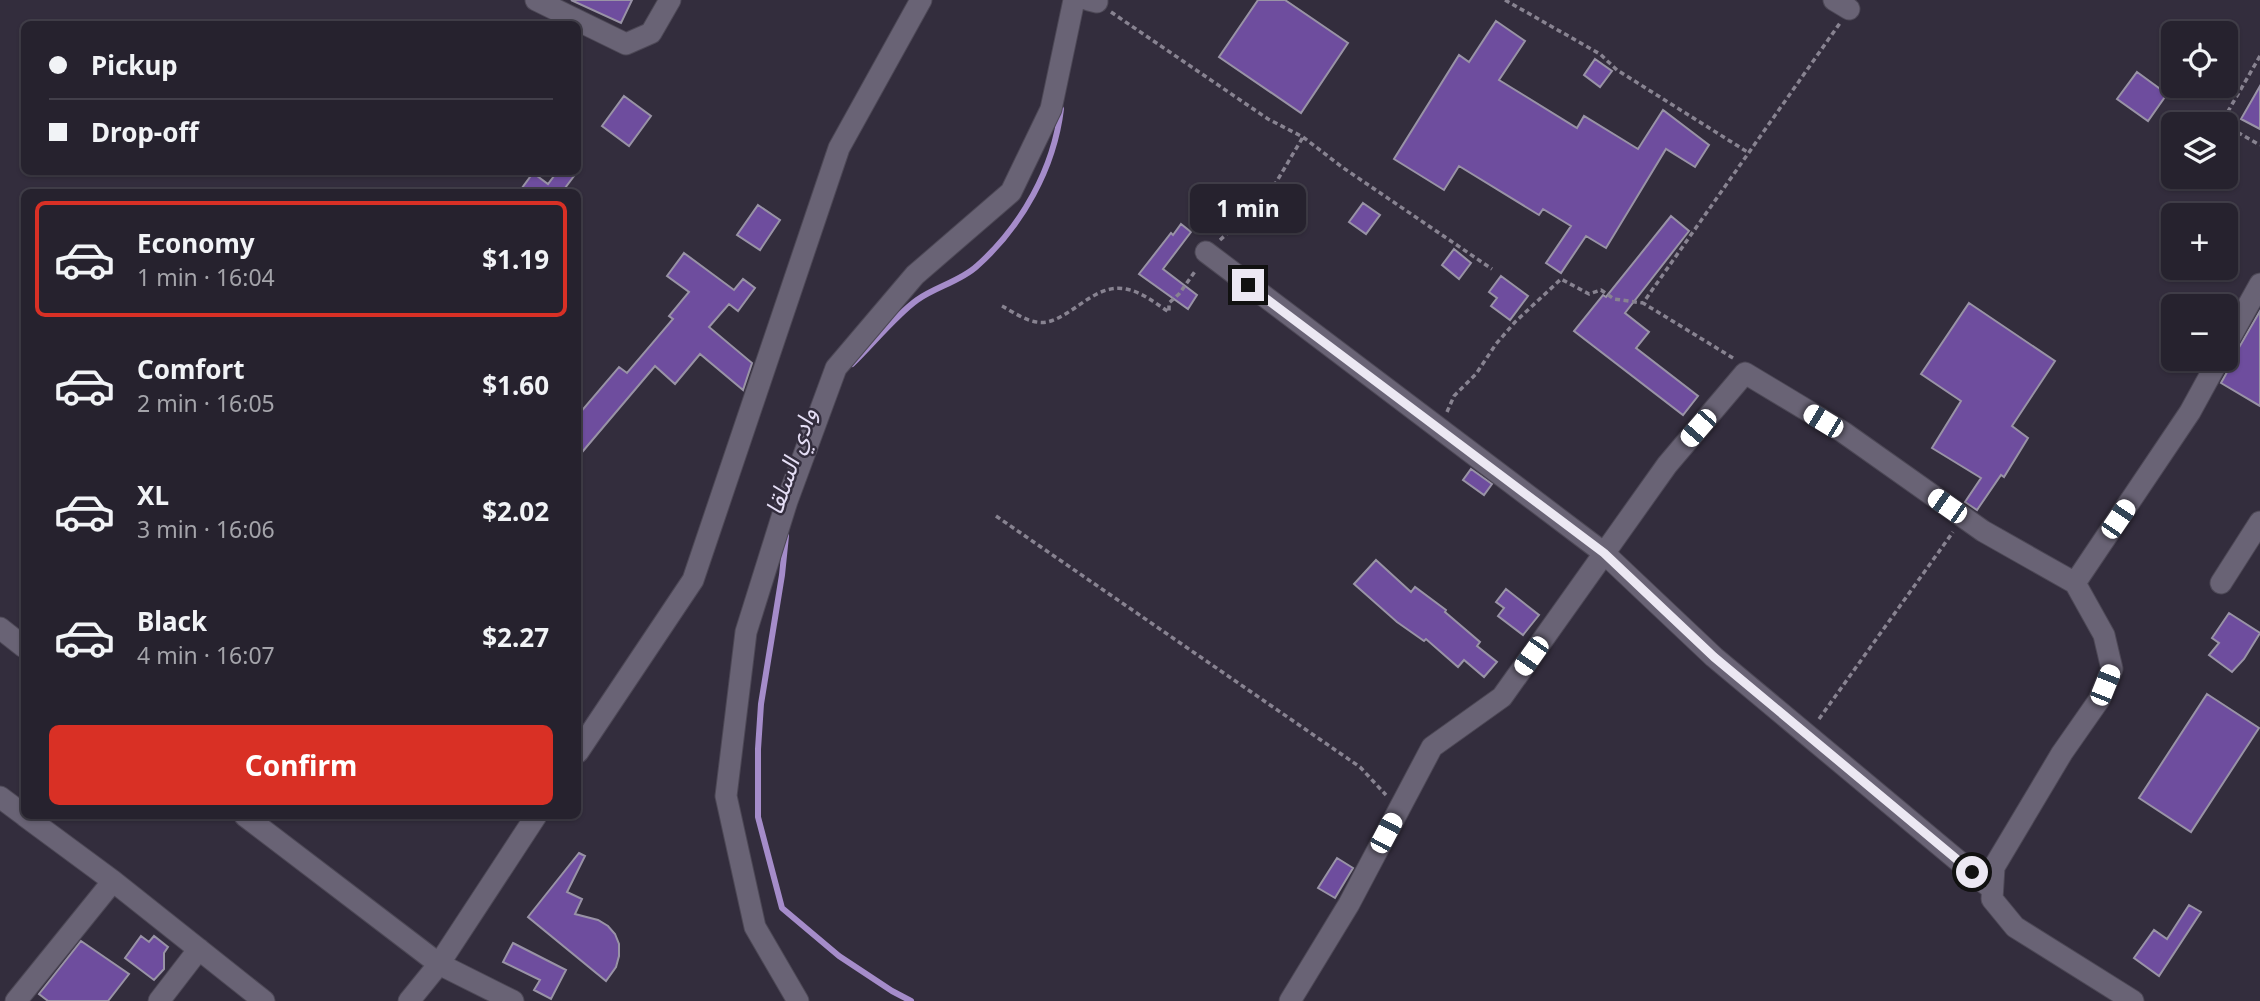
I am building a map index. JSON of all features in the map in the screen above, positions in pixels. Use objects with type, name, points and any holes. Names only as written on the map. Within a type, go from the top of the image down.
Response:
[{"type":"street","points":[[536,0],[579,21]]},
{"type":"street","points":[[581,22],[626,44],[651,33],[670,0]]},
{"type":"street","points":[[581,748],[693,580],[839,148],[921,0]]},
{"type":"street","points":[[798,1001],[755,927],[726,796],[746,632],[787,501],[836,368],[915,275],[1011,192],[1051,110],[1074,0]]},
{"type":"street","points":[[1206,253],[1604,553],[1714,657],[1992,889]]},
{"type":"street","points":[[2238,323],[2260,284]]},
{"type":"street","points":[[2075,583],[2190,412],[2212,371]]},
{"type":"street","points":[[1290,1001],[1349,904],[1432,747],[1502,697],[1667,465],[1745,373],[1843,432],[1983,531],[2075,583],[2104,635],[2112,669],[2099,700],[2062,753],[1994,867],[1992,899],[2015,927],[2133,1001]]},
{"type":"street","points":[[2221,583],[2260,522]]},
{"type":"street","points":[[0,628],[21,645]]},
{"type":"street","points":[[0,797],[21,812]]},
{"type":"street","points":[[30,819],[264,1001]]},
{"type":"street","points":[[249,819],[439,964],[513,1001]]},
{"type":"street","points":[[409,1001],[439,964],[534,819]]},
{"type":"street","points":[[16,1001],[113,881]]},
{"type":"street","points":[[159,1001],[198,948]]},
{"type":"path","points":[[1505,0],[1600,54],[1617,70],[1749,153]]},
{"type":"path","points":[[1094,1],[1268,119],[1303,137],[1342,167],[1492,268]]},
{"type":"path","points":[[1643,303],[1749,153],[1842,5]]},
{"type":"path","points":[[2260,56],[2223,120],[2228,127],[2260,145]]},
{"type":"path","points":[[1002,306],[1027,319],[1046,322],[1095,295],[1123,288],[1138,293],[1169,312],[1170,303],[1194,275],[1206,253],[1268,196],[1303,137]]},
{"type":"path","points":[[1440,430],[1454,396],[1476,374],[1515,322],[1561,279],[1589,294],[1601,290],[1614,299],[1643,303],[1738,361],[1745,373]]},
{"type":"path","points":[[996,516],[1360,767],[1399,810]]},
{"type":"path","points":[[1807,735],[1964,517]]},
{"type":"building","points":[[571,0],[632,0],[621,23]]},
{"type":"building","points":[[1258,0],[1285,0],[1348,43],[1301,113],[1219,57]]},
{"type":"building","points":[[1496,21],[1525,41],[1499,80],[1577,128],[1584,116],[1638,149],[1663,110],[1709,145],[1695,167],[1666,149],[1606,248],[1586,236],[1561,273],[1546,263],[1571,226],[1543,209],[1539,215],[1459,166],[1444,190],[1394,159],[1459,55],[1469,62]]},
{"type":"building","points":[[1595,59],[1612,71],[1600,87],[1584,75]]},
{"type":"building","points":[[2137,72],[2161,90],[2161,98],[2164,98],[2148,121],[2117,99]]},
{"type":"building","points":[[2260,86],[2260,129],[2241,119]]},
{"type":"building","points":[[624,96],[651,116],[629,146],[602,126]]},
{"type":"building","points":[[532,175],[548,184],[555,175],[575,175],[564,189],[521,189]]},
{"type":"building","points":[[1363,203],[1380,215],[1366,234],[1349,222]]},
{"type":"building","points":[[758,205],[780,220],[760,250],[737,235]]},
{"type":"building","points":[[1671,216],[1689,231],[1625,313],[1649,332],[1636,348],[1698,396],[1683,415],[1574,331],[1603,295],[1606,297]]},
{"type":"building","points":[[1181,224],[1191,232],[1163,269],[1197,295],[1188,309],[1139,274]]},
{"type":"building","points":[[1454,249],[1471,263],[1459,279],[1442,265]]},
{"type":"building","points":[[684,253],[734,290],[743,279],[755,288],[738,311],[729,304],[709,327],[752,363],[743,390],[700,354],[675,384],[655,366],[581,453],[581,411],[619,367],[627,373],[673,319],[669,316],[689,292],[667,276]]},
{"type":"building","points":[[1501,276],[1528,296],[1510,320],[1491,306],[1497,298],[1489,292]]},
{"type":"building","points":[[1969,303],[2055,361],[2012,426],[2028,438],[2004,477],[2001,475],[1977,510],[1965,502],[1981,478],[1932,448],[1961,401],[1921,374]]},
{"type":"building","points":[[2260,311],[2260,406],[2221,383],[2228,371],[2238,371],[2238,349]]},
{"type":"building","points":[[1471,469],[1492,484],[1484,495],[1463,480]]},
{"type":"building","points":[[1376,560],[1411,592],[1415,587],[1446,610],[1445,612],[1480,642],[1477,646],[1497,662],[1484,677],[1464,660],[1458,667],[1426,639],[1424,641],[1397,622],[1354,584]]},
{"type":"building","points":[[1506,589],[1539,615],[1523,635],[1498,616],[1504,608],[1496,602]]},
{"type":"building","points":[[2229,613],[2260,633],[2244,659],[2232,672],[2209,655],[2219,643],[2212,638]]},
{"type":"building","points":[[2207,694],[2259,728],[2191,832],[2139,798]]},
{"type":"building","points":[[579,853],[585,856],[567,892],[582,899],[575,914],[598,920],[608,926],[619,944],[616,967],[606,981],[528,917]]},
{"type":"building","points":[[1337,858],[1353,868],[1335,898],[1318,888]]},
{"type":"building","points":[[2189,905],[2201,912],[2159,976],[2134,958],[2154,930],[2167,939]]},
{"type":"building","points":[[141,936],[149,942],[154,936],[168,947],[164,953],[164,969],[154,980],[125,958]]},
{"type":"building","points":[[81,941],[129,974],[108,1001],[48,1001],[39,994]]},
{"type":"building","points":[[513,943],[566,970],[551,999],[534,990],[540,980],[503,962]]},
{"type":"waterway","name":"وادي السلقا","points":[[852,364],[909,306],[924,295],[971,271],[1008,233],[1022,214],[1043,174],[1051,153],[1061,109]]},
{"type":"waterway","name":"وادي السلقا","points":[[786,536],[761,704],[758,749],[758,817],[782,908],[839,956],[911,1001]]},
{"type":"route","points":[[1248,285],[1604,553],[1714,657],[1972,872]]}]
